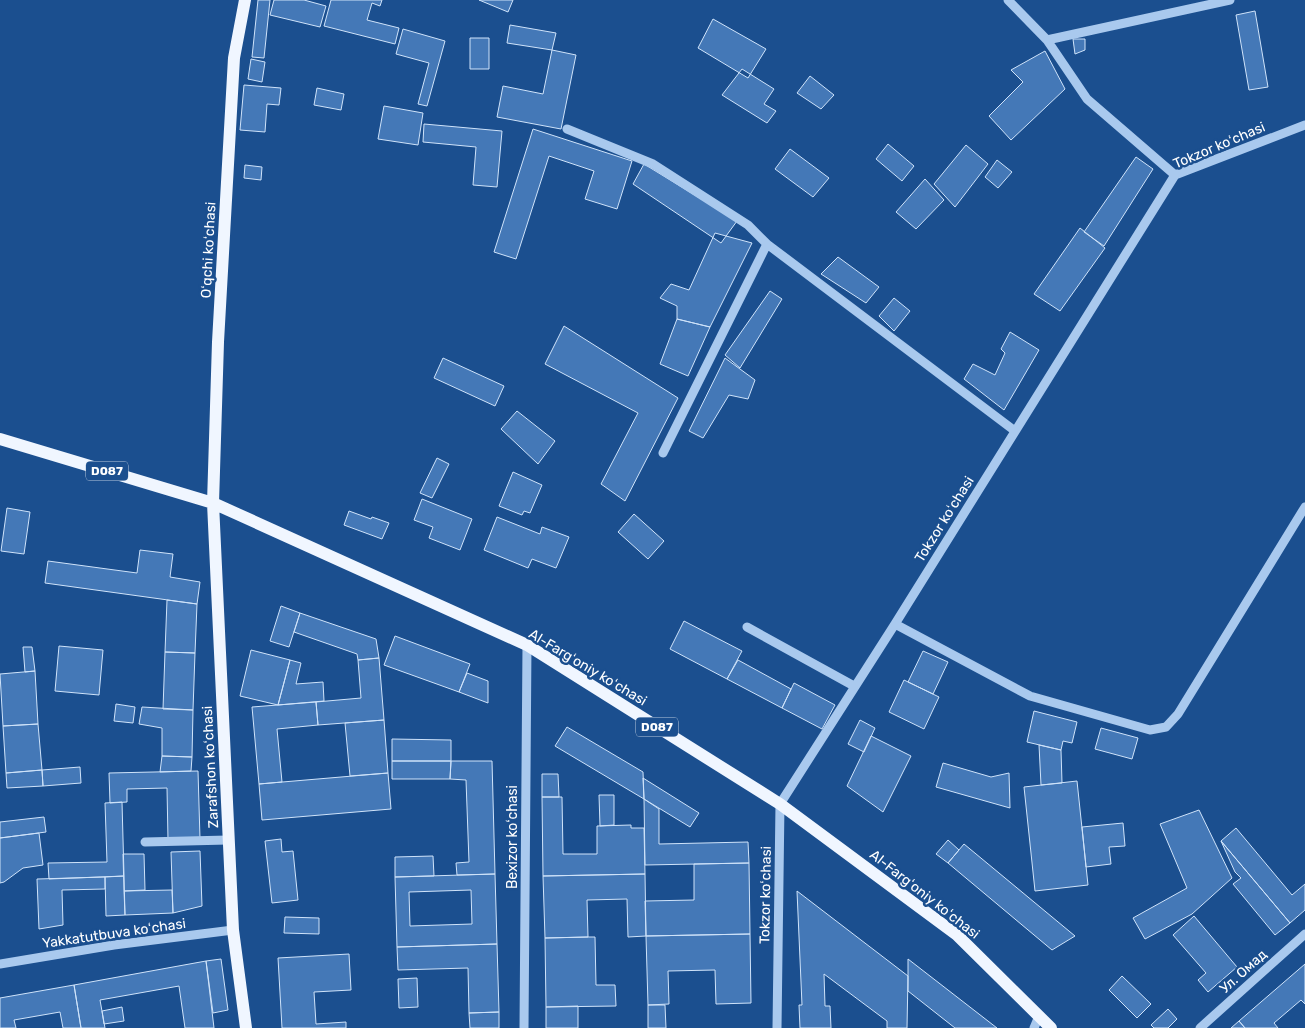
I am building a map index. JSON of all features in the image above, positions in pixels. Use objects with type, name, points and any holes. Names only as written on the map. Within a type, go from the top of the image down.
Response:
[{"type":"main road","name":"Oʻqchi koʻchasi","points":[[213,503],[218,342],[234,58],[245,0]]},
{"type":"main road","name":"D087","points":[[0,440],[213,503]]},
{"type":"main road","name":"Al-Fargʻoniy koʻchasi","points":[[213,503],[527,645],[780,804],[957,935],[1036,1022],[1051,1028]]},
{"type":"main road","name":"Zarafshon koʻchasi","points":[[213,503],[233,930],[246,1028]]},
{"type":"street","points":[[1008,0],[1047,40],[1087,99],[1175,175]]},
{"type":"street","points":[[1047,40],[1230,0]]},
{"type":"street","name":"Tokzor koʻchasi","points":[[778,1028],[780,804],[895,624],[1014,430],[1175,175],[1305,125]]},
{"type":"street","points":[[567,129],[653,164],[748,225],[767,244],[1014,430]]},
{"type":"street","points":[[663,453],[767,244]]},
{"type":"street","points":[[895,624],[1030,696],[1150,730],[1166,727],[1178,714],[1305,507]]},
{"type":"street","points":[[748,627],[854,686]]},
{"type":"street","name":"Bexizor koʻchasi","points":[[524,1028],[527,645]]},
{"type":"street","points":[[146,842],[228,840]]},
{"type":"street","name":"Yakkatutbuva koʻchasi","points":[[0,964],[114,945],[233,930]]},
{"type":"street","name":"Ул. Омад","points":[[1200,1028],[1305,934]]},
{"type":"building","points":[[258,0],[270,0],[264,58],[252,57]]},
{"type":"building","points":[[274,0],[304,0],[326,6],[320,27],[270,15]]},
{"type":"building","points":[[331,0],[382,0],[380,6],[372,3],[367,20],[399,28],[395,44],[324,26]]},
{"type":"building","points":[[479,0],[513,0],[508,12]]},
{"type":"building","points":[[1255,11],[1268,87],[1249,90],[1236,15]]},
{"type":"building","points":[[713,19],[766,49],[748,78],[698,48]]},
{"type":"building","points":[[510,25],[556,33],[552,50],[507,43]]},
{"type":"building","points":[[403,29],[445,41],[427,106],[418,104],[429,63],[396,54]]},
{"type":"building","points":[[470,38],[489,38],[489,69],[470,69]]},
{"type":"building","points":[[1073,39],[1085,39],[1085,50],[1075,54]]},
{"type":"building","points":[[552,50],[576,55],[561,129],[497,117],[503,86],[543,94]]},
{"type":"building","points":[[1045,51],[1065,89],[1011,140],[989,116],[1023,82],[1011,70]]},
{"type":"building","points":[[251,59],[265,62],[262,82],[248,79]]},
{"type":"building","points":[[742,69],[774,89],[764,104],[776,111],[767,123],[722,95]]},
{"type":"building","points":[[810,76],[834,95],[821,109],[797,93]]},
{"type":"building","points":[[244,85],[281,88],[279,105],[267,104],[265,132],[240,130]]},
{"type":"building","points":[[317,88],[344,94],[341,110],[314,105]]},
{"type":"building","points":[[384,106],[423,113],[418,145],[378,139]]},
{"type":"building","points":[[424,124],[502,131],[497,187],[473,185],[476,147],[423,142]]},
{"type":"building","points":[[533,129],[632,161],[617,209],[585,199],[594,171],[549,156],[516,259],[494,252]]},
{"type":"building","points":[[888,144],[914,166],[902,181],[876,159]]},
{"type":"building","points":[[966,145],[988,164],[955,207],[934,184]]},
{"type":"building","points":[[790,149],[829,178],[813,197],[775,169]]},
{"type":"building","points":[[1136,157],[1153,169],[1104,246],[1084,232]]},
{"type":"building","points":[[997,160],[1012,172],[998,188],[985,177]]},
{"type":"building","points":[[644,164],[737,221],[721,243],[633,184]]},
{"type":"building","points":[[245,165],[262,167],[261,180],[244,178]]},
{"type":"building","points":[[925,179],[944,200],[916,229],[896,212]]},
{"type":"building","points":[[1080,228],[1105,248],[1060,311],[1034,294]]},
{"type":"building","points":[[715,233],[752,243],[710,327],[677,319],[677,306],[660,298],[671,284],[689,290]]},
{"type":"building","points":[[838,257],[879,287],[866,303],[821,274]]},
{"type":"building","points":[[770,291],[782,299],[740,368],[725,355]]},
{"type":"building","points":[[894,298],[910,311],[894,331],[879,316]]},
{"type":"building","points":[[677,319],[710,327],[688,376],[660,364]]},
{"type":"building","points":[[564,326],[678,398],[625,501],[601,484],[638,413],[545,364]]},
{"type":"building","points":[[1010,332],[1039,350],[1004,410],[964,379],[973,364],[995,375],[1005,353],[1001,349]]},
{"type":"building","points":[[443,358],[504,386],[495,406],[434,378]]},
{"type":"building","points":[[725,358],[755,380],[748,399],[729,395],[703,438],[689,431]]},
{"type":"building","points":[[517,411],[555,441],[538,464],[501,429]]},
{"type":"building","points":[[437,458],[449,464],[432,498],[420,493]]},
{"type":"building","points":[[513,472],[542,485],[530,513],[524,511],[522,515],[499,506]]},
{"type":"building","points":[[422,499],[472,519],[460,550],[429,538],[433,527],[414,520]]},
{"type":"building","points":[[7,508],[30,512],[24,554],[1,551]]},
{"type":"building","points":[[349,511],[389,523],[382,539],[344,525]]},
{"type":"building","points":[[634,514],[664,541],[648,559],[618,532]]},
{"type":"building","points":[[497,517],[540,534],[542,527],[569,537],[556,568],[532,559],[528,568],[484,550]]},
{"type":"building","points":[[140,550],[173,554],[170,577],[200,582],[197,604],[45,583],[48,561],[137,573]]},
{"type":"building","points":[[167,600],[197,604],[195,653],[165,652]]},
{"type":"building","points":[[281,606],[300,613],[289,647],[270,641]]},
{"type":"building","points":[[300,613],[376,639],[379,658],[358,660],[357,654],[294,632]]},
{"type":"building","points":[[684,621],[742,651],[727,679],[670,649]]},
{"type":"building","points":[[395,636],[470,664],[459,692],[384,665]]},
{"type":"building","points":[[59,646],[103,650],[99,695],[55,691]]},
{"type":"building","points":[[23,647],[32,647],[35,671],[25,672]]},
{"type":"building","points":[[251,650],[290,660],[278,705],[240,696]]},
{"type":"building","points":[[923,651],[948,662],[933,694],[908,682]]},
{"type":"building","points":[[165,652],[195,653],[193,710],[163,709]]},
{"type":"building","points":[[379,658],[384,720],[318,725],[316,702],[361,698],[358,660]]},
{"type":"building","points":[[290,660],[301,663],[296,684],[323,682],[324,701],[278,705]]},
{"type":"building","points":[[738,660],[791,689],[782,708],[727,679]]},
{"type":"building","points":[[35,671],[38,724],[3,726],[0,674]]},
{"type":"building","points":[[467,673],[488,681],[488,703],[459,692]]},
{"type":"building","points":[[904,680],[939,697],[924,729],[889,712]]},
{"type":"building","points":[[794,683],[835,705],[822,729],[782,708]]},
{"type":"building","points":[[316,702],[318,725],[277,729],[282,782],[259,784],[252,707]]},
{"type":"building","points":[[116,704],[135,707],[133,723],[114,721]]},
{"type":"building","points":[[142,707],[193,710],[192,757],[162,756],[162,728],[139,724]]},
{"type":"building","points":[[1034,711],[1077,722],[1072,743],[1063,741],[1061,750],[1027,742]]},
{"type":"building","points":[[384,720],[388,773],[350,776],[345,723]]},
{"type":"building","points":[[860,720],[875,728],[864,752],[848,744]]},
{"type":"building","points":[[38,724],[42,770],[6,773],[3,726]]},
{"type":"building","points":[[567,727],[643,772],[644,799],[555,746]]},
{"type":"building","points":[[1101,728],[1138,738],[1132,759],[1095,749]]},
{"type":"building","points":[[871,736],[911,756],[883,812],[847,786]]},
{"type":"building","points":[[392,739],[451,740],[451,761],[392,761]]},
{"type":"building","points":[[1039,745],[1061,750],[1062,783],[1041,785]]},
{"type":"building","points":[[162,756],[192,757],[191,771],[160,772]]},
{"type":"building","points":[[392,761],[451,761],[450,779],[392,779]]},
{"type":"building","points":[[451,761],[492,761],[495,874],[457,875],[456,863],[469,862],[466,780],[450,779]]},
{"type":"building","points":[[943,763],[991,777],[1009,773],[1010,808],[936,787]]},
{"type":"building","points":[[80,767],[81,783],[43,786],[42,770]]},
{"type":"building","points":[[42,770],[43,786],[7,788],[6,773]]},
{"type":"building","points":[[198,771],[200,839],[168,840],[167,788],[127,789],[127,802],[110,803],[109,773]]},
{"type":"building","points":[[388,773],[391,809],[262,820],[259,784]]},
{"type":"building","points":[[542,774],[558,774],[559,797],[542,797]]},
{"type":"building","points":[[643,778],[699,813],[690,827],[644,799]]},
{"type":"building","points":[[1077,781],[1088,885],[1035,891],[1024,787]]},
{"type":"building","points":[[599,795],[614,795],[614,825],[600,826]]},
{"type":"building","points":[[542,797],[562,797],[563,854],[597,854],[597,826],[631,825],[631,828],[644,828],[645,874],[543,876]]},
{"type":"building","points":[[644,799],[659,809],[659,844],[748,842],[749,863],[645,865]]},
{"type":"building","points":[[122,802],[124,876],[49,879],[48,863],[107,862],[105,803]]},
{"type":"building","points":[[1199,810],[1232,878],[1192,914],[1145,939],[1133,918],[1187,888],[1160,824]]},
{"type":"building","points":[[44,817],[46,832],[0,838],[0,822]]},
{"type":"building","points":[[1123,823],[1125,846],[1109,847],[1111,864],[1086,867],[1082,827]]},
{"type":"building","points":[[1236,828],[1292,895],[1305,884],[1305,910],[1290,923],[1221,841]]},
{"type":"building","points":[[39,833],[43,865],[23,868],[0,883],[0,838]]},
{"type":"building","points":[[281,839],[282,852],[293,851],[298,900],[272,903],[265,841]]},
{"type":"building","points":[[948,840],[959,850],[948,863],[936,854]]},
{"type":"building","points":[[1221,841],[1290,923],[1275,935],[1233,884],[1241,878],[1235,872]]},
{"type":"building","points":[[964,844],[1075,936],[1052,950],[948,863]]},
{"type":"building","points":[[200,851],[202,906],[173,913],[171,852]]},
{"type":"building","points":[[123,854],[144,854],[145,890],[124,891]]},
{"type":"building","points":[[433,856],[434,876],[395,877],[395,857]]},
{"type":"building","points":[[749,863],[750,934],[646,936],[645,901],[694,900],[694,864]]},
{"type":"building","points":[[495,874],[497,944],[397,947],[395,877]],"holes":[[[471,890],[472,924],[410,926],[409,892]]]},
{"type":"building","points":[[645,874],[646,936],[628,937],[627,899],[587,900],[588,937],[545,938],[543,876]]},
{"type":"building","points":[[124,876],[125,915],[106,916],[105,877]]},
{"type":"building","points":[[105,877],[105,889],[62,890],[63,925],[39,929],[37,879]]},
{"type":"building","points":[[172,890],[173,913],[125,915],[124,891]]},
{"type":"building","points":[[797,891],[908,976],[907,1028],[887,1028],[887,1021],[824,974],[825,1006],[830,1006],[831,1028],[800,1028],[799,1005],[802,1005]]},
{"type":"building","points":[[1194,916],[1237,967],[1208,992],[1198,980],[1206,973],[1173,935]]},
{"type":"building","points":[[285,917],[319,918],[319,934],[284,933]]},
{"type":"building","points":[[750,934],[751,1003],[716,1004],[715,970],[668,971],[669,1004],[648,1005],[646,936]]},
{"type":"building","points":[[595,937],[596,985],[615,985],[616,1006],[546,1007],[545,938]]},
{"type":"building","points":[[497,944],[499,1012],[469,1013],[468,968],[398,970],[397,947]]},
{"type":"building","points":[[349,954],[351,990],[314,992],[316,1024],[346,1022],[346,1028],[282,1028],[278,958]]},
{"type":"building","points":[[221,959],[228,1010],[213,1013],[206,961]]},
{"type":"building","points":[[908,959],[997,1028],[955,1028],[908,991]]},
{"type":"building","points":[[206,961],[214,1028],[185,1028],[179,986],[100,1000],[105,1028],[81,1028],[74,985]]},
{"type":"building","points":[[1305,964],[1305,1004],[1301,1000],[1274,1023],[1278,1028],[1245,1028],[1239,1021]]},
{"type":"building","points":[[1122,976],[1151,1004],[1137,1018],[1109,990]]},
{"type":"building","points":[[417,978],[418,1007],[399,1008],[398,979]]},
{"type":"building","points":[[74,985],[81,1028],[63,1028],[60,1012],[14,1020],[16,1028],[0,1028],[0,998]]},
{"type":"building","points":[[648,1005],[665,1005],[666,1028],[648,1028]]},
{"type":"building","points":[[578,1006],[578,1028],[546,1028],[546,1007]]},
{"type":"building","points":[[122,1007],[124,1021],[104,1024],[102,1011]]},
{"type":"building","points":[[1168,1009],[1177,1019],[1168,1028],[1154,1028],[1151,1025]]},
{"type":"building","points":[[499,1012],[499,1028],[470,1028],[469,1013]]},
{"type":"building","points":[[1239,1021],[1245,1028],[1231,1028]]}]
